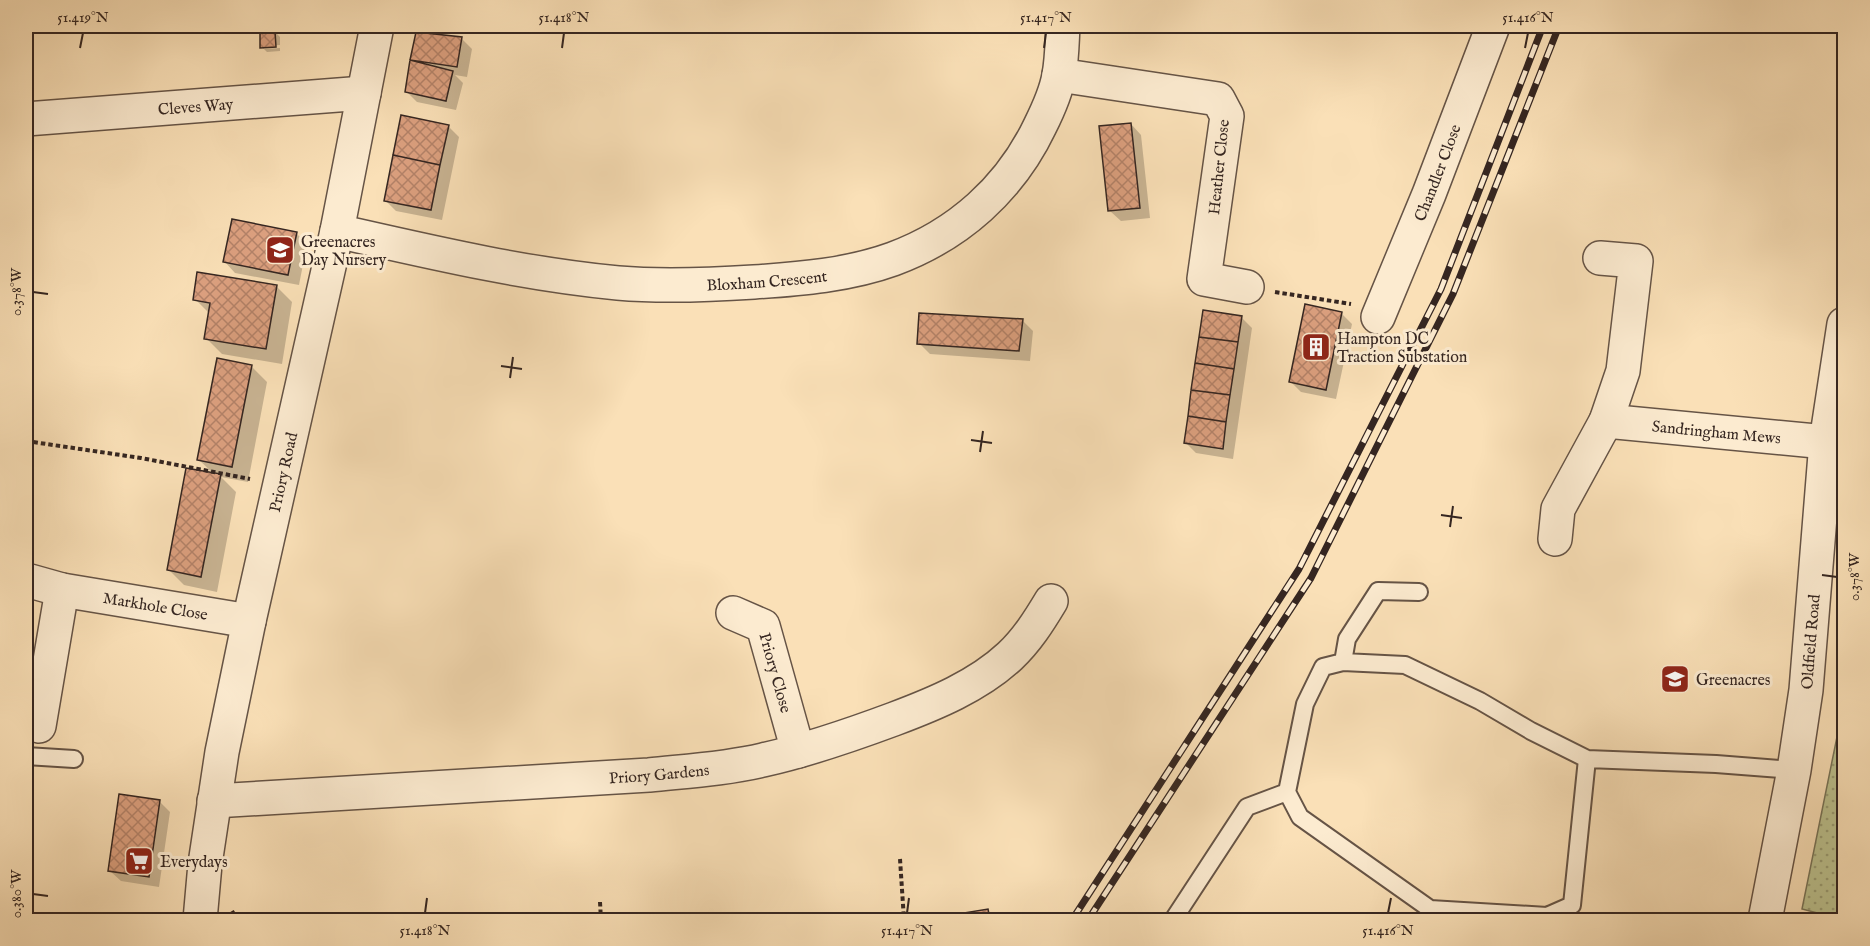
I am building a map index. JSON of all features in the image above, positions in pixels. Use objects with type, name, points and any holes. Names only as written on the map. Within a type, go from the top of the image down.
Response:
[{"type":"street","name":"Priory Road","points":[[200,921],[214,801],[249,621],[337,231],[377,26]]},
{"type":"street","name":"Bloxham Crescent","points":[[337,231],[483,264],[618,283],[728,284],[852,270],[891,260],[917,249],[960,225],[982,207],[1004,184],[1035,138],[1046,114],[1059,75],[1063,26]]},
{"type":"street","name":"Chandler Close","points":[[1380,313],[1429,194],[1492,26]]},
{"type":"street","name":"Heather Close","points":[[1059,75],[1218,99],[1227,116],[1204,279],[1247,287]]},
{"type":"street","name":"Cleves Way","points":[[26,119],[364,93]]},
{"type":"street","points":[[1555,539],[1558,509],[1606,421],[1623,371],[1636,261],[1600,258]]},
{"type":"street","name":"Oldfield Road","points":[[1765,921],[1794,770],[1806,690],[1834,479],[1826,442],[1845,324]]},
{"type":"street","name":"Sandringham Mews","points":[[1606,421],[1826,442]]},
{"type":"street","name":"Markhole Close","points":[[30,581],[62,590],[249,621]]},
{"type":"street","points":[[33,746],[62,590]]},
{"type":"street","name":"Priory Gardens","points":[[214,801],[649,775],[732,766],[798,751],[909,713],[964,688],[1009,657],[1036,626],[1052,601]]},
{"type":"street","name":"Priory Close","points":[[733,613],[763,626],[798,751]]},
{"type":"lane","points":[[1343,662],[1347,639],[1378,591],[1419,592]]},
{"type":"lane","points":[[1587,759],[1572,905],[1546,916],[1430,909],[1299,818],[1287,792],[1305,704],[1323,667],[1343,662],[1405,665],[1480,700],[1532,731],[1587,759],[1716,764],[1794,770]]},
{"type":"lane","points":[[33,746],[74,759]]},
{"type":"lane","points":[[1173,921],[1247,807],[1287,792]]},
{"type":"path","points":[[1247,287],[1380,313]]},
{"type":"path","points":[[26,432],[32,401]]},
{"type":"path","points":[[26,441],[141,458],[280,484]]},
{"type":"path","points":[[900,859],[904,921]]},
{"type":"path","points":[[600,902],[602,921]]},
{"type":"green space","points":[[1839,727],[1844,727],[1844,920],[1802,909]]},
{"type":"building","points":[[275,31],[276,47],[260,48],[260,32]]},
{"type":"building","points":[[416,32],[462,37],[457,67],[410,60]]},
{"type":"building","points":[[410,60],[453,71],[446,101],[405,92]]},
{"type":"building","points":[[401,115],[449,125],[440,165],[393,155]]},
{"type":"building","points":[[1131,123],[1140,208],[1108,211],[1099,126]]},
{"type":"building","points":[[393,155],[440,165],[431,210],[384,201]]},
{"type":"building","points":[[232,219],[297,232],[288,275],[223,262]]},
{"type":"building","points":[[197,272],[277,285],[266,349],[204,339],[210,303],[193,300]]},
{"type":"building","name":"Hampton DC Traction Substation","points":[[1305,304],[1342,312],[1326,390],[1289,382]]},
{"type":"building","points":[[1203,310],[1242,316],[1238,342],[1199,337]]},
{"type":"building","points":[[919,313],[1023,319],[1019,351],[917,344]]},
{"type":"building","points":[[1199,337],[1238,342],[1234,369],[1195,363]]},
{"type":"building","points":[[217,358],[252,365],[232,467],[197,460]]},
{"type":"building","points":[[1195,363],[1234,369],[1230,395],[1191,390]]},
{"type":"building","points":[[1191,390],[1230,395],[1226,422],[1188,416]]},
{"type":"building","points":[[1188,416],[1226,422],[1223,449],[1184,443]]},
{"type":"building","points":[[186,468],[221,474],[201,577],[167,570]]},
{"type":"building","points":[[119,794],[160,800],[149,877],[108,871]]},
{"type":"building","points":[[988,909],[990,920],[921,920]]},
{"type":"building","points":[[297,914],[298,920],[260,920],[260,917]]},
{"type":"railway","points":[[1072,920],[1299,569],[1441,289],[1543,26]]},
{"type":"railway","points":[[1088,920],[1311,578],[1453,294],[1559,26]]},
{"type":"place","name":"Greenacres Day Nursery","points":[[280,250]]},
{"type":"place","name":"Hampton DC Traction Substation","points":[[1316,347]]},
{"type":"place","name":"Greenacres","points":[[1675,679]]},
{"type":"place","name":"Everydays","points":[[139,861]]}]
